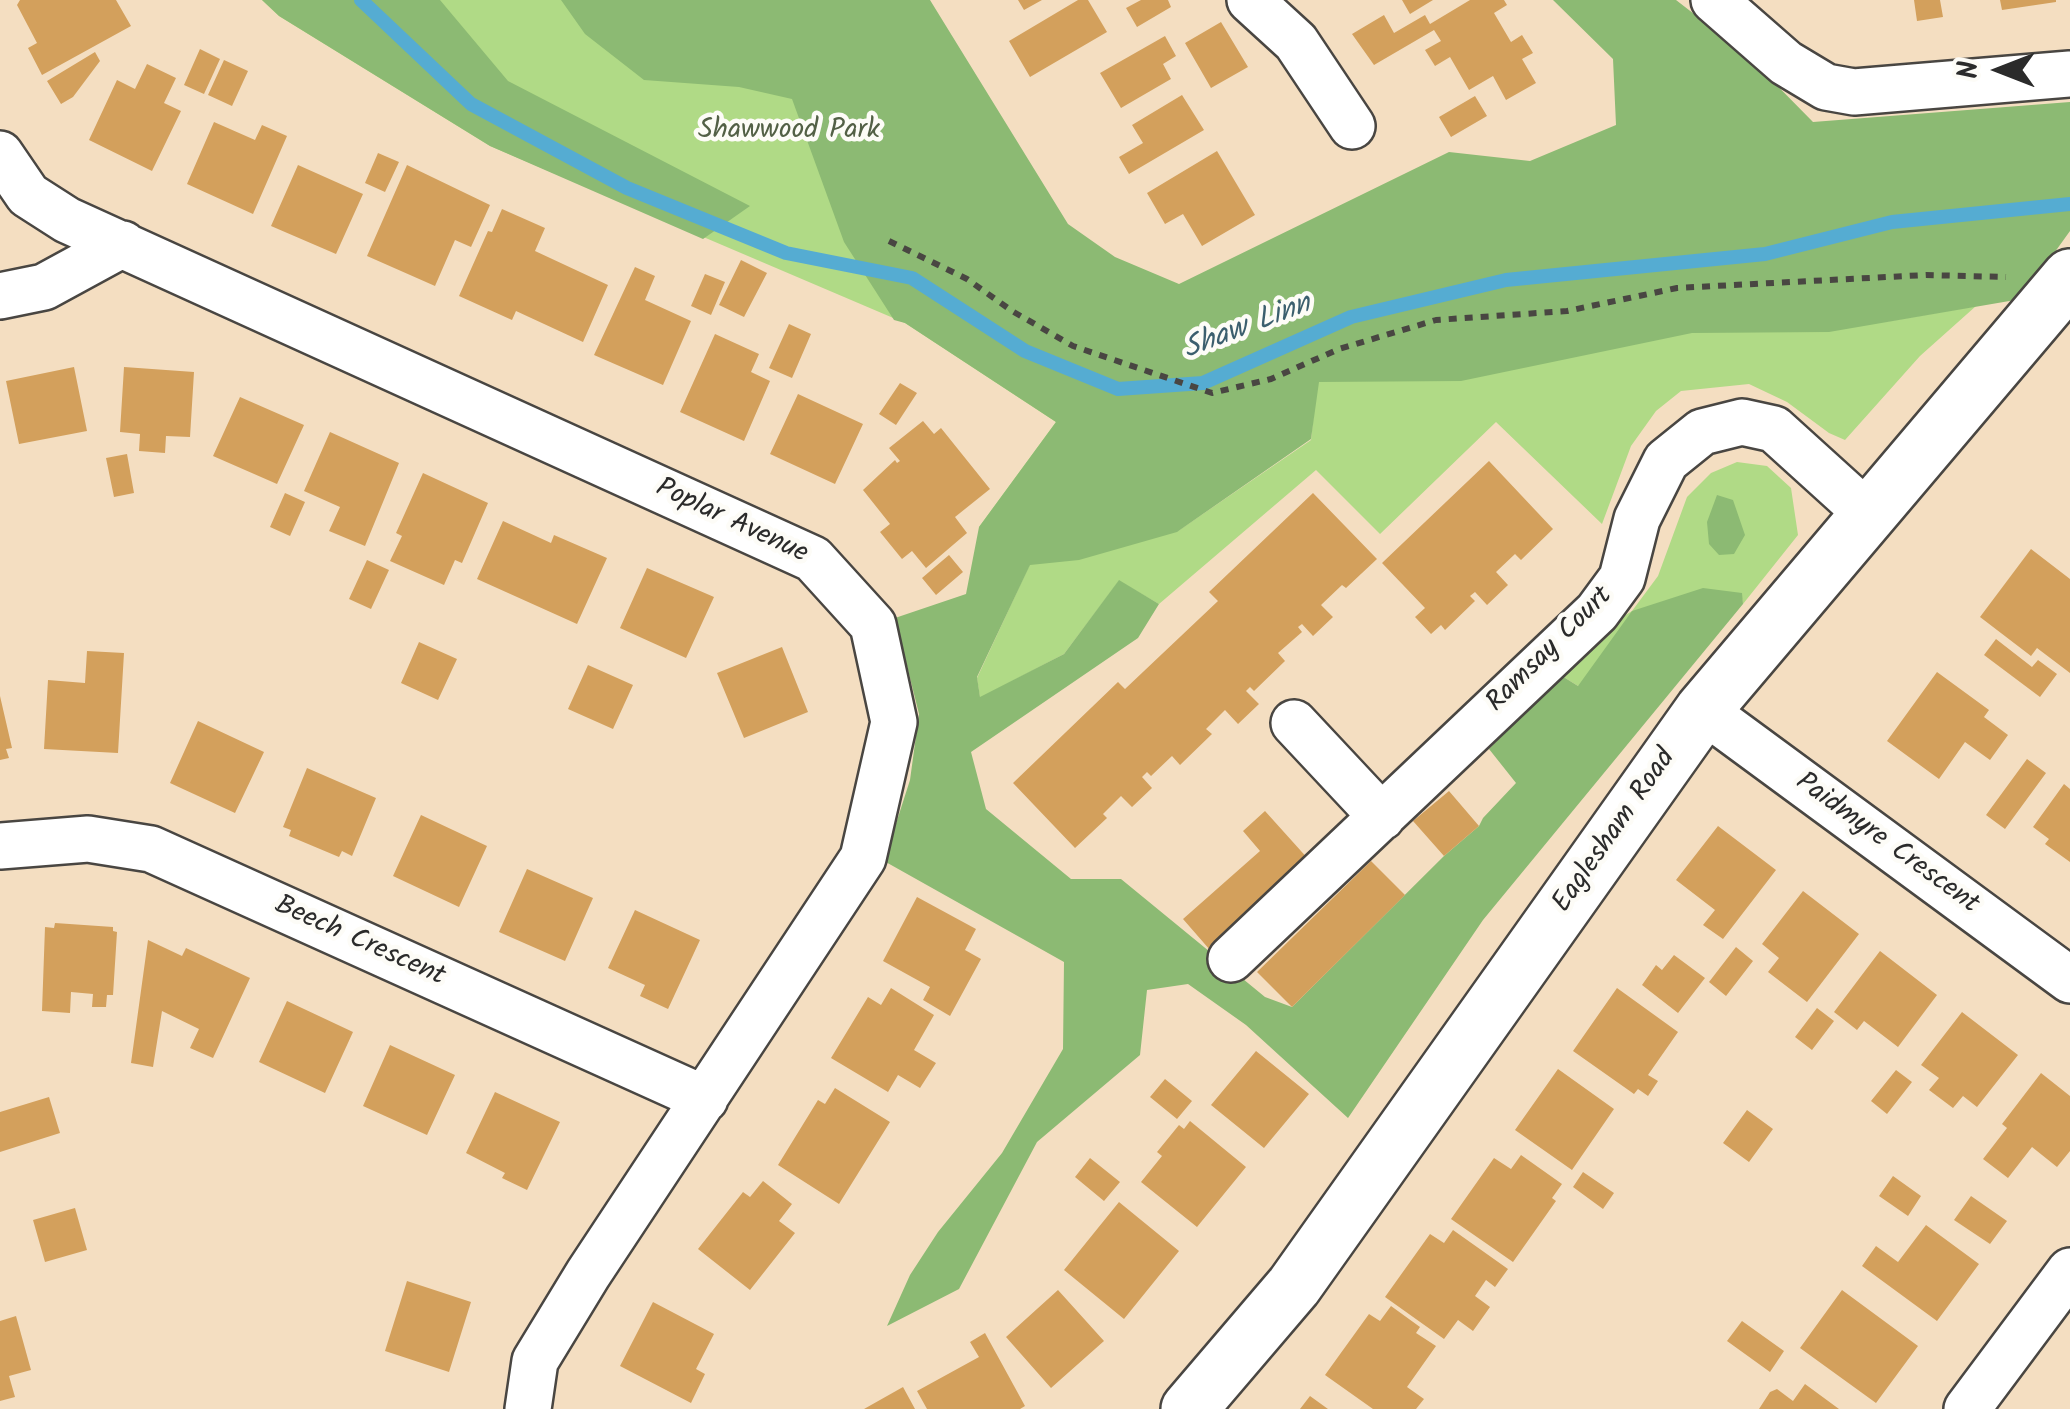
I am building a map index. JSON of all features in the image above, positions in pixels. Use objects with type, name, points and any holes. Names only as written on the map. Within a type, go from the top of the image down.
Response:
[{"type":"street","points":[[1250,0],[1296,42],[1352,126]]},
{"type":"street","points":[[1714,0],[1786,63],[1826,87],[1854,92],[2070,74]]},
{"type":"street","name":"Poplar Avenue","points":[[0,154],[28,195],[68,220],[813,559],[872,625],[894,722],[863,858],[588,1274],[536,1361],[528,1409]]},
{"type":"street","points":[[0,296],[44,287],[122,244]]},
{"type":"street","name":"Eaglesham Road","points":[[1189,1409],[1294,1286],[1703,710],[2070,277]]},
{"type":"street","name":"Ramsay Court","points":[[1231,959],[1598,612],[1622,578],[1637,520],[1666,462],[1702,432],[1742,422],[1774,430],[1870,516]]},
{"type":"street","name":"Paidmyre Crescent","points":[[1703,710],[2070,980]]},
{"type":"street","points":[[1294,723],[1382,816]]},
{"type":"street","name":"Beech Crescent","points":[[0,846],[88,838],[150,849],[705,1100]]},
{"type":"street","points":[[1967,1409],[2070,1271]]},
{"type":"path","points":[[889,241],[967,279],[1012,311],[1073,346],[1212,393],[1272,379],[1339,350],[1436,320],[1567,311],[1677,288],[1926,275],[2070,277]]},
{"type":"green space","name":"Shawwood Park","points":[[262,0],[868,0],[1043,315],[1884,322],[1976,306],[1920,356],[1845,440],[1787,402],[1749,384],[1681,391],[1656,411],[1631,446],[1602,524],[1496,422],[1380,534],[1316,470],[1159,604],[1119,581],[1064,654],[980,698],[977,678],[1029,566],[979,527],[1056,422],[905,323],[490,146],[279,16]],"holes":[[[1317,383],[1311,440],[1178,531]]]},
{"type":"green space","points":[[262,0],[440,0],[508,81],[750,206],[703,239],[490,146],[279,16]]},
{"type":"green space","points":[[561,0],[930,0],[1068,224],[1115,257],[1179,284],[1449,152],[1530,161],[1616,125],[1613,59],[1553,0],[1676,0],[1747,55],[1813,122],[2070,102],[2070,231],[2021,299],[1829,332],[1692,333],[1461,381],[1319,382],[1311,439],[1177,532],[1079,560],[1030,565],[977,677],[980,697],[1064,654],[1119,580],[1159,604],[1138,638],[971,752],[986,809],[1071,879],[1121,879],[1265,997],[1292,1007],[1479,826],[1516,783],[1489,749],[1562,676],[1578,686],[1632,611],[1703,588],[1742,593],[1743,604],[1483,920],[1348,1118],[1246,1025],[1188,984],[1147,990],[1140,1055],[1037,1142],[959,1289],[887,1326],[910,1275],[938,1232],[1002,1153],[1063,1049],[1064,962],[884,861],[910,780],[919,714],[895,618],[966,594],[979,527],[1056,422],[905,323],[894,320],[844,242],[792,99],[739,87],[644,80],[585,34]]},
{"type":"green space","points":[[1737,462],[1767,466],[1791,488],[1798,535],[1743,604],[1741,593],[1578,686],[1562,676],[1603,629],[1632,611],[1658,576],[1687,497],[1711,473]]},
{"type":"green space","points":[[1717,495],[1733,500],[1745,535],[1734,554],[1719,555],[1709,544],[1707,522]]},
{"type":"building","points":[[20,0],[116,0],[131,26],[42,75],[28,48],[37,43],[17,5]]},
{"type":"building","points":[[1018,0],[1042,0],[1024,10]]},
{"type":"building","points":[[1078,0],[1088,0],[1107,32],[1030,77],[1009,41]]},
{"type":"building","points":[[1141,0],[1168,0],[1171,7],[1137,27],[1126,8]]},
{"type":"building","points":[[1402,0],[1433,0],[1410,14]]},
{"type":"building","points":[[1470,0],[1504,0],[1507,5],[1494,13],[1511,42],[1522,35],[1533,53],[1522,59],[1536,83],[1506,100],[1493,76],[1469,90],[1450,57],[1435,66],[1425,50],[1441,41],[1434,30],[1374,65],[1352,34],[1384,15],[1394,33],[1425,15],[1430,24]]},
{"type":"building","points":[[1914,0],[1940,0],[1943,17],[1917,21]]},
{"type":"building","points":[[2000,0],[2056,0],[2056,2],[2002,10]]},
{"type":"building","points":[[1221,22],[1248,67],[1211,88],[1185,43]]},
{"type":"building","points":[[1165,36],[1176,56],[1163,64],[1171,79],[1121,108],[1100,73]]},
{"type":"building","points":[[200,49],[220,59],[204,94],[184,85]]},
{"type":"building","points":[[95,52],[100,61],[73,97],[61,104],[47,81]]},
{"type":"building","points":[[224,60],[248,71],[232,106],[208,95]]},
{"type":"building","points":[[147,64],[176,78],[164,103],[181,111],[152,171],[89,140],[117,80],[135,89]]},
{"type":"building","points":[[1182,95],[1204,130],[1129,174],[1119,157],[1143,143],[1132,125]]},
{"type":"building","points":[[1475,96],[1487,116],[1451,137],[1439,117]]},
{"type":"building","points":[[214,122],[255,140],[262,125],[287,136],[253,214],[187,184]]},
{"type":"building","points":[[1217,151],[1255,215],[1202,246],[1183,214],[1165,224],[1147,193]]},
{"type":"building","points":[[378,153],[399,162],[385,192],[365,183]]},
{"type":"building","points":[[298,165],[363,194],[336,254],[271,226]]},
{"type":"building","points":[[407,165],[490,205],[471,247],[455,240],[435,286],[367,256]]},
{"type":"building","points":[[502,209],[545,228],[535,251],[608,285],[583,342],[516,311],[512,320],[459,296]]},
{"type":"building","points":[[741,260],[767,273],[744,317],[719,305]]},
{"type":"building","points":[[635,267],[655,276],[645,300],[691,321],[663,385],[594,355]]},
{"type":"building","points":[[705,274],[725,282],[711,315],[691,306]]},
{"type":"building","points":[[789,324],[811,334],[792,378],[769,368]]},
{"type":"building","points":[[715,334],[759,354],[751,372],[770,381],[744,441],[680,412]]},
{"type":"building","points":[[74,367],[87,431],[19,444],[6,381]]},
{"type":"building","points":[[124,367],[194,372],[190,437],[166,436],[165,453],[139,451],[140,434],[120,432]]},
{"type":"building","points":[[900,383],[917,393],[896,425],[879,414]]},
{"type":"building","points":[[798,394],[863,424],[835,484],[770,454]]},
{"type":"building","points":[[240,397],[304,425],[277,484],[213,456]]},
{"type":"building","points":[[923,421],[934,434],[941,428],[990,489],[955,517],[967,533],[926,568],[912,551],[902,559],[880,532],[890,524],[863,490],[895,460],[900,461],[889,448]]},
{"type":"building","points":[[330,432],[399,463],[365,546],[329,531],[340,507],[304,491]]},
{"type":"building","points":[[127,454],[134,493],[114,497],[106,458]]},
{"type":"building","points":[[1489,461],[1553,529],[1521,560],[1515,554],[1496,572],[1508,585],[1487,605],[1475,592],[1470,596],[1475,601],[1445,630],[1441,625],[1431,634],[1415,617],[1425,608],[1382,563]]},
{"type":"building","points":[[423,473],[488,503],[462,563],[455,560],[444,585],[390,561],[402,536],[396,533]]},
{"type":"building","points":[[285,493],[305,502],[290,536],[270,527]]},
{"type":"building","points":[[1313,493],[1377,559],[1321,605],[1333,617],[1313,636],[1302,624],[1298,627],[1302,632],[1278,653],[1285,661],[1254,691],[1250,687],[1246,691],[1259,704],[1238,724],[1225,710],[1206,729],[1212,734],[1180,765],[1172,756],[1151,776],[1147,772],[1142,777],[1152,788],[1132,807],[1121,796],[1103,814],[1107,818],[1075,848],[1013,783],[1118,682],[1125,689],[1218,601],[1209,592]]},
{"type":"building","points":[[503,521],[551,543],[554,535],[607,558],[577,624],[477,579]]},
{"type":"building","points":[[2031,549],[2070,579],[2070,673],[2037,648],[2031,656],[1980,617]]},
{"type":"building","points":[[949,555],[963,572],[936,595],[922,578]]},
{"type":"building","points":[[367,560],[389,570],[371,609],[349,599]]},
{"type":"building","points":[[647,568],[714,597],[686,658],[620,628]]},
{"type":"building","points":[[1996,639],[2032,667],[2038,660],[2057,674],[2040,697],[1984,655]]},
{"type":"building","points":[[419,642],[457,659],[438,700],[401,683]]},
{"type":"building","points":[[782,647],[808,712],[744,738],[717,673]]},
{"type":"building","points":[[87,651],[124,653],[118,753],[44,749],[48,680],[85,683]]},
{"type":"building","points":[[588,665],[633,685],[613,729],[568,709]]},
{"type":"building","points":[[1937,672],[1989,710],[1984,717],[2008,735],[1990,760],[1965,742],[1939,779],[1887,741]]},
{"type":"building","points":[[0,696],[12,748],[6,749],[9,758],[0,760]]},
{"type":"building","points":[[198,721],[264,752],[235,813],[170,783]]},
{"type":"building","points":[[2027,759],[2046,773],[2005,829],[1986,815]]},
{"type":"building","points":[[307,768],[376,798],[352,856],[342,851],[339,857],[289,836],[291,830],[283,827]]},
{"type":"building","points":[[2064,784],[2070,789],[2070,862],[2045,844],[2049,839],[2033,827]]},
{"type":"building","points":[[1449,791],[1479,826],[1444,856],[1413,821]]},
{"type":"building","points":[[1265,811],[1310,861],[1210,950],[1183,919],[1260,851],[1243,831]]},
{"type":"building","points":[[421,815],[487,846],[459,907],[393,876]]},
{"type":"building","points":[[1718,826],[1776,870],[1723,939],[1703,925],[1715,910],[1676,880]]},
{"type":"building","points":[[1371,861],[1405,895],[1292,1007],[1257,972]]},
{"type":"building","points":[[527,869],[593,898],[565,961],[499,932]]},
{"type":"building","points":[[1803,891],[1859,934],[1807,1002],[1768,972],[1779,958],[1762,944]]},
{"type":"building","points":[[917,897],[976,929],[965,950],[981,959],[950,1016],[923,1000],[930,987],[883,961]]},
{"type":"building","points":[[635,910],[700,940],[668,1009],[640,996],[645,985],[608,968]]},
{"type":"building","points":[[55,923],[113,927],[117,932],[113,995],[107,995],[106,1007],[92,1007],[93,994],[71,992],[70,1013],[42,1011],[45,927],[54,928]]},
{"type":"building","points":[[148,940],[182,956],[186,948],[250,978],[213,1058],[190,1048],[199,1029],[162,1011],[153,1067],[131,1063]]},
{"type":"building","points":[[1736,947],[1753,961],[1726,996],[1709,982]]},
{"type":"building","points":[[1880,951],[1937,995],[1898,1047],[1864,1021],[1857,1030],[1834,1012]]},
{"type":"building","points":[[1674,955],[1705,978],[1678,1013],[1642,985],[1656,965],[1662,970]]},
{"type":"building","points":[[891,988],[934,1015],[914,1050],[936,1063],[920,1088],[898,1075],[888,1092],[831,1058],[868,997],[881,1005]]},
{"type":"building","points":[[1617,988],[1678,1032],[1648,1075],[1658,1081],[1648,1096],[1638,1089],[1634,1094],[1573,1051]]},
{"type":"building","points":[[287,1001],[353,1032],[325,1093],[259,1062]]},
{"type":"building","points":[[1817,1008],[1834,1021],[1812,1050],[1795,1037]]},
{"type":"building","points":[[1962,1012],[2018,1055],[1977,1107],[1963,1096],[1953,1108],[1929,1090],[1939,1078],[1921,1065]]},
{"type":"building","points":[[390,1045],[455,1075],[427,1135],[363,1106]]},
{"type":"building","points":[[1256,1051],[1309,1094],[1264,1148],[1211,1105]]},
{"type":"building","points":[[1558,1069],[1614,1109],[1572,1170],[1515,1130]]},
{"type":"building","points":[[1896,1070],[1912,1082],[1887,1114],[1871,1101]]},
{"type":"building","points":[[2041,1073],[2070,1096],[2070,1151],[2057,1167],[2032,1147],[2008,1178],[1983,1159],[2007,1128],[2002,1124]]},
{"type":"building","points":[[1165,1079],[1192,1101],[1177,1119],[1150,1097]]},
{"type":"building","points":[[835,1088],[890,1122],[839,1204],[778,1165],[818,1100],[825,1104]]},
{"type":"building","points":[[495,1092],[560,1122],[527,1190],[502,1178],[505,1173],[466,1153]]},
{"type":"building","points":[[49,1097],[60,1133],[0,1152],[0,1112]]},
{"type":"building","points":[[1747,1110],[1773,1129],[1749,1162],[1723,1143]]},
{"type":"building","points":[[1190,1121],[1246,1167],[1197,1227],[1141,1182],[1162,1156],[1157,1152],[1179,1125],[1184,1129]]},
{"type":"building","points":[[1521,1155],[1562,1184],[1552,1198],[1556,1201],[1513,1262],[1451,1219],[1494,1158],[1511,1169]]},
{"type":"building","points":[[1090,1158],[1120,1182],[1104,1201],[1075,1177]]},
{"type":"building","points":[[1583,1172],[1614,1193],[1603,1209],[1573,1187]]},
{"type":"building","points":[[1893,1176],[1921,1196],[1908,1216],[1879,1196]]},
{"type":"building","points":[[763,1181],[792,1204],[779,1221],[795,1233],[750,1290],[698,1249],[743,1192],[750,1197]]},
{"type":"building","points":[[1971,1196],[2007,1221],[1990,1244],[1954,1220]]},
{"type":"building","points":[[1119,1202],[1179,1251],[1124,1319],[1064,1270]]},
{"type":"building","points":[[75,1208],[87,1250],[45,1262],[33,1220]]},
{"type":"building","points":[[1926,1225],[1979,1264],[1937,1321],[1862,1266],[1876,1246],[1898,1262]]},
{"type":"building","points":[[1453,1230],[1508,1269],[1495,1287],[1486,1280],[1475,1296],[1490,1307],[1473,1331],[1458,1320],[1444,1339],[1385,1297],[1430,1234],[1444,1243]]},
{"type":"building","points":[[407,1281],[471,1302],[449,1372],[385,1351]]},
{"type":"building","points":[[1058,1290],[1104,1341],[1051,1388],[1006,1337]]},
{"type":"building","points":[[1842,1290],[1918,1346],[1876,1403],[1800,1348]]},
{"type":"building","points":[[653,1302],[714,1334],[696,1369],[705,1374],[691,1403],[620,1366]]},
{"type":"building","points":[[1391,1306],[1420,1327],[1416,1333],[1436,1346],[1407,1387],[1424,1399],[1416,1409],[1373,1409],[1325,1375],[1369,1314],[1380,1321]]},
{"type":"building","points":[[16,1316],[31,1370],[9,1376],[15,1397],[0,1401],[0,1321]]},
{"type":"building","points":[[1742,1321],[1784,1351],[1770,1372],[1727,1341]]},
{"type":"building","points":[[985,1333],[1025,1406],[927,1409],[917,1391],[979,1357],[970,1342]]},
{"type":"building","points":[[1805,1384],[1839,1409],[1759,1409],[1770,1392],[1777,1389],[1793,1401]]},
{"type":"building","points":[[903,1387],[915,1409],[864,1409]]},
{"type":"building","points":[[1310,1396],[1328,1409],[1300,1409]]},
{"type":"waterway","name":"Shaw Linn","points":[[361,0],[471,104],[627,188],[786,253],[912,278],[1025,351],[1118,389],[1203,383],[1351,317],[1506,280],[1765,254],[1892,222],[2070,204]]}]
